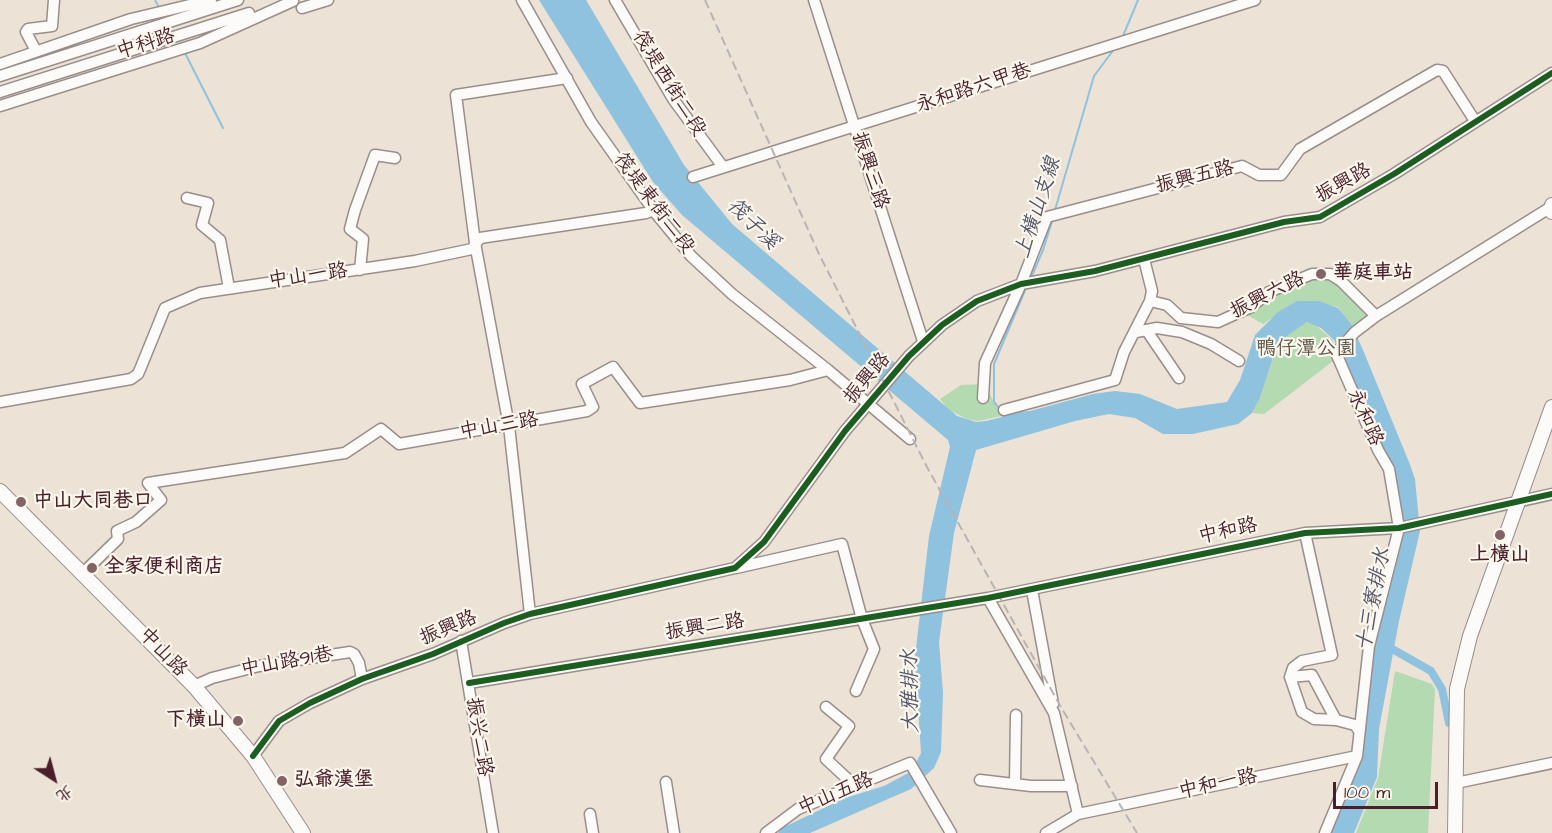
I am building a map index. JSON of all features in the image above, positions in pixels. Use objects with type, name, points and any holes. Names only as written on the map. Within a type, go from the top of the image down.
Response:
[{"type":"main road","name":"永和路","points":[[1552,206],[1552,212]]},
{"type":"main road","points":[[1455,833],[1457,689],[1470,636],[1552,408]]},
{"type":"main road","name":"中山路","points":[[0,491],[194,686],[253,756],[303,833]]},
{"type":"street","points":[[36,51],[26,32],[28,29],[52,26],[54,0]]},
{"type":"street","name":"中科路","points":[[0,64],[131,19],[211,0]]},
{"type":"street","name":"中科路","points":[[0,76],[238,0]]},
{"type":"street","points":[[297,3],[328,0]]},
{"type":"street","name":"筏堤東街二段","points":[[522,0],[591,122],[699,263],[828,370]]},
{"type":"street","name":"筏堤西街二段","points":[[615,0],[673,99],[723,167]]},
{"type":"street","name":"振興三路","points":[[814,0],[923,341]]},
{"type":"street","name":"永和路六甲巷","points":[[693,177],[1255,0]]},
{"type":"street","name":"中科路","points":[[0,92],[175,36],[297,3]]},
{"type":"street","name":"中科路","points":[[0,106],[200,43],[297,3]]},
{"type":"street","name":"振興五路","points":[[983,398],[985,363],[1021,284],[1047,217],[1242,166],[1259,175],[1281,175],[1300,149],[1437,70],[1443,71],[1475,122]]},
{"type":"street","name":"振興路","points":[[253,756],[279,721],[310,703],[362,679],[405,665],[530,614],[735,568],[764,542],[869,403],[923,341],[977,301],[1021,284],[1144,259],[1284,222],[1320,217],[1394,174],[1552,74]]},
{"type":"street","points":[[530,614],[509,426],[476,243],[456,95],[567,78]]},
{"type":"street","points":[[360,270],[363,239],[350,229],[355,210],[375,155],[395,158]]},
{"type":"street","points":[[187,198],[208,203],[202,225],[220,240],[229,288]]},
{"type":"street","name":"永和路","points":[[1400,528],[1389,469],[1378,450],[1336,352],[1355,332],[1376,316],[1552,206]]},
{"type":"street","name":"中山一路","points":[[0,402],[131,379],[141,367],[165,308],[200,293],[360,270],[472,249],[480,238],[656,209]]},
{"type":"street","points":[[1004,410],[1115,380],[1124,352],[1142,332],[1150,301],[1152,291],[1144,259]]},
{"type":"street","name":"振興六路","points":[[1150,301],[1167,305],[1181,318],[1218,322],[1251,307],[1269,292],[1312,274],[1330,274],[1341,281],[1376,316]]},
{"type":"street","points":[[1142,332],[1157,328],[1182,332],[1211,344],[1239,361]]},
{"type":"street","points":[[1142,332],[1179,378]]},
{"type":"street","name":"中山三路","points":[[83,573],[118,539],[117,531],[136,522],[161,500],[148,483],[345,453],[381,429],[399,444],[587,411],[593,407],[582,384],[613,367],[640,403],[790,380],[828,370]]},
{"type":"street","points":[[828,370],[910,439]]},
{"type":"street","points":[[1518,501],[1552,494]]},
{"type":"street","name":"中和路","points":[[947,606],[1305,533],[1400,528],[1518,501]]},
{"type":"street","points":[[1325,833],[1357,756],[1369,646],[1400,528]]},
{"type":"street","points":[[1305,533],[1332,655],[1302,662],[1293,668],[1290,677],[1302,712],[1314,719],[1336,720],[1355,725],[1359,731]]},
{"type":"street","points":[[735,568],[842,544],[862,619],[874,649],[856,691]]},
{"type":"street","points":[[1032,590],[1054,713],[1078,814],[1046,833]]},
{"type":"street","points":[[988,598],[1054,713]]},
{"type":"street","name":"振興二路","points":[[469,683],[947,606]]},
{"type":"street","name":"振兴二路","points":[[461,641],[493,833]]},
{"type":"street","name":"中山路91巷","points":[[194,686],[212,678],[259,666],[350,652],[359,663],[362,679]]},
{"type":"street","points":[[1290,677],[1312,675],[1336,720]]},
{"type":"street","points":[[826,707],[849,726],[826,759],[855,786]]},
{"type":"street","points":[[1015,784],[1016,715]]},
{"type":"street","name":"中和一路","points":[[1078,814],[1357,756]]},
{"type":"street","name":"中山五路","points":[[766,833],[798,809],[910,762],[951,833]]},
{"type":"street","points":[[1456,783],[1552,762]]},
{"type":"street","points":[[980,780],[1072,786]]},
{"type":"street","points":[[666,782],[674,833]]},
{"type":"street","points":[[591,814],[593,833]]},
{"type":"green space","name":"鴨仔潭公園","points":[[1330,274],[1375,316],[1355,332],[1338,307],[1312,301],[1313,323],[1333,340],[1337,358],[1264,414],[1252,413],[1260,398],[1278,342],[1300,325],[1309,322],[1307,301],[1297,301],[1263,324],[1242,312],[1269,292]]},
{"type":"green space","points":[[984,384],[1002,416],[977,421],[967,419],[949,410],[940,399],[961,385]]},
{"type":"green space","points":[[1395,671],[1432,684],[1435,689],[1428,833],[1356,833],[1378,778]]},
{"type":"water","points":[[539,0],[586,0],[684,165],[732,224],[957,416],[976,422],[986,421],[1002,417],[1003,413],[1030,411],[1093,394],[1115,391],[1140,394],[1177,409],[1227,402],[1240,380],[1255,335],[1278,312],[1297,301],[1319,301],[1338,308],[1351,324],[1363,350],[1409,462],[1415,479],[1420,531],[1399,621],[1379,729],[1377,777],[1354,833],[1329,833],[1360,756],[1371,647],[1401,533],[1380,449],[1334,340],[1321,328],[1307,322],[1278,342],[1260,398],[1252,413],[1238,424],[1193,434],[1163,434],[1135,418],[1109,414],[1075,421],[976,450],[954,533],[939,642],[943,693],[941,752],[934,768],[911,789],[810,833],[778,833],[782,828],[845,798],[884,786],[912,771],[921,753],[915,657],[929,536],[950,447],[948,440],[682,215],[653,182]]},
{"type":"waterway","points":[[155,0],[160,9]]},
{"type":"waterway","name":"上橫山支線","points":[[1123,36],[1138,0]]},
{"type":"waterway","name":"上橫山支線","points":[[1055,210],[1094,76],[1115,48]]},
{"type":"waterway","points":[[185,53],[223,128]]},
{"type":"waterway","name":"上橫山支線","points":[[1031,278],[1053,218]]},
{"type":"waterway","name":"上橫山支線","points":[[1000,409],[994,402],[994,364],[1026,288]]},
{"type":"waterway","name":"十三寮排水","points":[[1387,646],[1431,671],[1442,689],[1449,723]]},
{"type":"railway","points":[[705,0],[819,254],[927,467],[1062,709],[1137,833]]},
{"type":"cycle path","points":[[253,756],[279,721],[310,703],[362,679],[433,654],[504,623],[530,614],[735,568],[764,542],[845,431],[909,356],[942,325],[977,301],[1021,284],[1095,271],[1284,222],[1320,217],[1394,174],[1552,73]]},
{"type":"cycle path","points":[[469,683],[988,598],[1305,533],[1399,528],[1552,494]]},
{"type":"place","name":"華庭車站","points":[[1321,274]]},
{"type":"place","name":"中山大同巷口","points":[[21,502]]},
{"type":"place","name":"上橫山","points":[[1500,535]]},
{"type":"place","name":"全家便利商店","points":[[92,568]]},
{"type":"place","name":"下橫山","points":[[238,721]]},
{"type":"place","name":"弘爺漢堡","points":[[282,781]]},
{"type":"water label","name":"筏子溪","points":[[752,225]]},
{"type":"water label","name":"大雅排水","points":[[912,691]]}]
